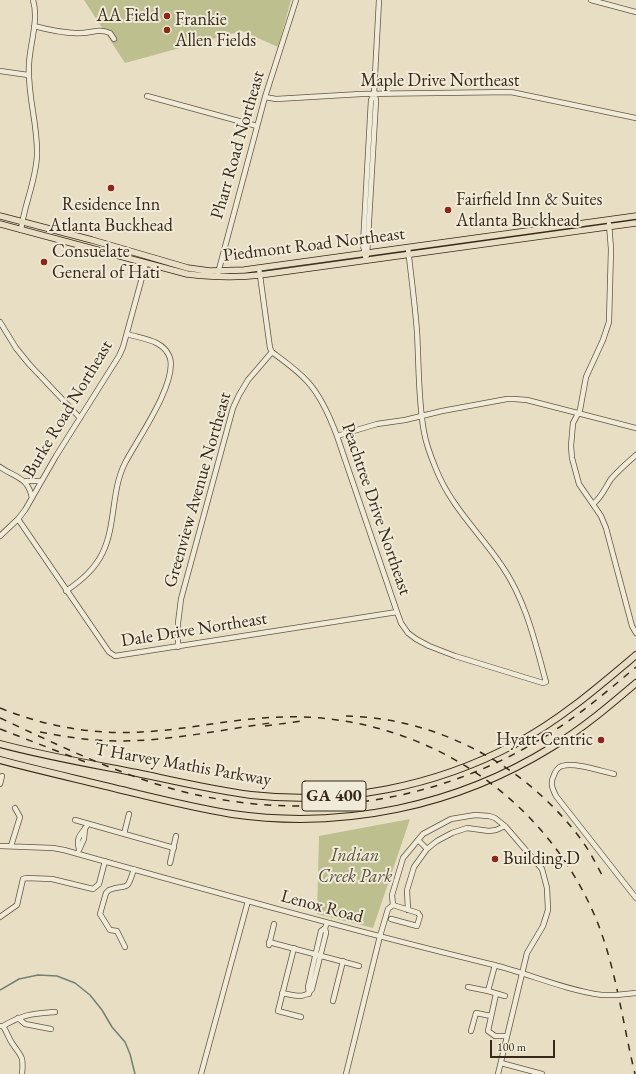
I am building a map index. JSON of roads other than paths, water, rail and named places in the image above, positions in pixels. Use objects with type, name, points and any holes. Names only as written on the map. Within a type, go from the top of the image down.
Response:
[{"type":"highway","name":"T Harvey Mathis Parkway","points":[[0,744],[35,753],[197,786],[251,795],[312,798],[373,792],[410,785],[447,774],[509,747],[567,712],[636,655]]},
{"type":"highway","name":"T Harvey Mathis Parkway","points":[[0,760],[184,804],[233,814],[297,819],[360,815],[391,810],[438,799],[468,789],[512,770],[567,738],[636,683]]},
{"type":"main road","name":"Piedmont Road Northeast","points":[[0,216],[22,223],[92,240],[188,268],[232,277],[636,223]]},
{"type":"main road","name":"Piedmont Road Northeast","points":[[0,224],[187,274],[210,277],[218,273],[236,270],[408,248],[636,216]]},
{"type":"street","points":[[21,230],[34,176],[37,155],[36,135],[28,75],[29,53],[35,11],[32,0]]},
{"type":"street","name":"Pharr Road Northeast","points":[[218,273],[265,97],[296,0]]},
{"type":"street","points":[[591,0],[636,12]]},
{"type":"street","points":[[366,260],[376,100],[374,94],[379,1]]},
{"type":"street","points":[[34,26],[50,30],[82,33],[99,30],[110,33],[114,39]]},
{"type":"street","points":[[0,71],[28,75]]},
{"type":"street","name":"Maple Drive Northeast","points":[[265,97],[276,99],[374,94],[512,92],[636,118]]},
{"type":"street","points":[[147,96],[257,126]]},
{"type":"street","points":[[609,220],[611,249],[609,322],[603,340],[586,376],[579,413],[572,423],[571,446],[572,458],[579,484],[601,516],[606,528],[630,621],[633,630],[636,633]]},
{"type":"street","points":[[408,248],[417,330],[421,416]]},
{"type":"street","name":"Burke Road Northeast","points":[[0,536],[18,519],[32,498],[41,481],[119,356],[127,334],[146,263]]},
{"type":"street","points":[[259,268],[268,343],[272,352]]},
{"type":"street","points":[[0,322],[28,364],[80,418]]},
{"type":"street","points":[[66,591],[89,574],[103,552],[109,536],[116,489],[120,474],[157,408],[169,374],[170,359],[167,352],[162,347],[154,342],[127,334]]},
{"type":"street","name":"Peachtree Drive Northeast","points":[[272,352],[301,375],[311,386],[328,414],[337,436],[401,623],[408,632],[416,639],[442,652],[538,682],[546,682],[528,620],[518,595],[502,566],[461,514],[445,490],[428,449],[421,416]]},
{"type":"street","name":"Greenview Avenue Northeast","points":[[178,647],[178,623],[181,599],[233,408],[248,380],[272,352]]},
{"type":"street","points":[[337,436],[377,424],[514,398],[636,428]]},
{"type":"street","points":[[593,504],[601,497],[610,481],[618,471],[636,455]]},
{"type":"street","points":[[0,467],[25,481],[29,487],[32,498]]},
{"type":"street","points":[[25,481],[41,481]]},
{"type":"street","name":"Dale Drive Northeast","points":[[18,519],[66,591],[112,655],[118,656],[178,647],[397,612]]},
{"type":"street","points":[[614,774],[569,765],[561,766],[554,774],[552,788],[556,796],[636,898]]},
{"type":"street","points":[[0,784],[2,776]]},
{"type":"street","points":[[12,846],[20,817],[15,808]]},
{"type":"street","points":[[124,834],[130,814]]},
{"type":"street","points":[[393,905],[392,895],[403,858],[423,834],[451,819],[475,815],[495,818],[505,826],[542,869],[547,888],[548,910],[544,926],[527,953],[498,1074]]},
{"type":"street","points":[[75,820],[86,826],[124,834],[174,848]]},
{"type":"street","points":[[79,851],[84,839],[86,826]]},
{"type":"street","points":[[408,910],[407,890],[414,867],[427,848],[436,841],[452,833],[467,828],[496,830],[505,826]]},
{"type":"street","points":[[170,863],[176,836]]},
{"type":"street","points":[[418,840],[427,848]]},
{"type":"street","name":"Lenox Road","points":[[0,846],[53,848],[79,851],[105,861],[248,901],[326,925],[380,936],[522,972],[580,991],[616,996],[636,993]]},
{"type":"street","points":[[0,917],[17,905],[23,879],[52,879],[94,890],[99,884],[105,861]]},
{"type":"street","points":[[125,946],[117,931],[110,930],[100,914],[106,893],[109,890],[125,888],[129,884],[134,869]]},
{"type":"street","points":[[201,1074],[248,901]]},
{"type":"street","points":[[391,919],[417,926],[420,916],[420,914],[393,905]]},
{"type":"street","points":[[346,1074],[380,936],[388,909],[393,905]]},
{"type":"street","points":[[274,924],[269,944],[294,948],[359,966]]},
{"type":"street","points":[[282,993],[301,997],[309,994],[308,988],[318,955],[321,931],[326,925]]},
{"type":"street","points":[[294,948],[278,1011],[301,1017]]},
{"type":"street","points":[[333,1002],[343,961]]},
{"type":"street","points":[[488,991],[495,965]]},
{"type":"street","points":[[468,987],[506,996]]},
{"type":"street","points":[[496,994],[488,1031],[493,1034],[507,1035]]},
{"type":"street","points":[[22,1074],[23,1064],[21,1055],[2,1026],[29,1014],[55,1012]]},
{"type":"street","points":[[471,1031],[476,1013],[491,1016]]},
{"type":"street","points":[[18,1018],[24,1024],[51,1029]]},
{"type":"street","points":[[500,1063],[542,1074]]},
{"type":"waterway","points":[[0,990],[19,979],[38,975],[57,976],[75,983],[90,995],[102,1010],[112,1027],[125,1042],[135,1074]]},
{"type":"railway","points":[[0,718],[107,766],[173,789],[218,799],[265,805],[311,806],[358,802],[404,794],[448,782],[492,765],[548,735],[599,698],[636,667]]},
{"type":"railway","points":[[0,708],[34,720],[69,728],[123,733],[156,731],[263,718],[315,718],[366,725],[415,740],[460,763],[501,792],[538,827],[569,868],[594,914],[602,933],[618,993],[635,1074]]},
{"type":"railway","points":[[346,716],[380,719],[414,726],[446,736],[477,750],[506,768],[533,788],[558,812],[580,838],[602,875]]},
{"type":"railway","points":[[265,726],[302,721]]},
{"type":"railway","points":[[40,732],[69,737],[109,741],[138,741],[214,732],[270,723]]},
{"type":"railway","points":[[0,729],[88,763]]},
{"type":"place","name":"AA Field","points":[[167,16]]},
{"type":"place","name":"Frankie Allen Fields","points":[[167,30]]},
{"type":"place","name":"Residence Inn Atlanta Buckhead","points":[[111,188]]},
{"type":"place","name":"Fairfield Inn & Suites Atlanta Buckhead","points":[[448,210]]},
{"type":"place","name":"Consuelate General of Hati","points":[[44,262]]},
{"type":"place","name":"Hyatt Centric","points":[[601,740]]},
{"type":"place","name":"Building D","points":[[495,859]]},
{"type":"park label","name":"Indian Creek Park","points":[[355,866]]}]
